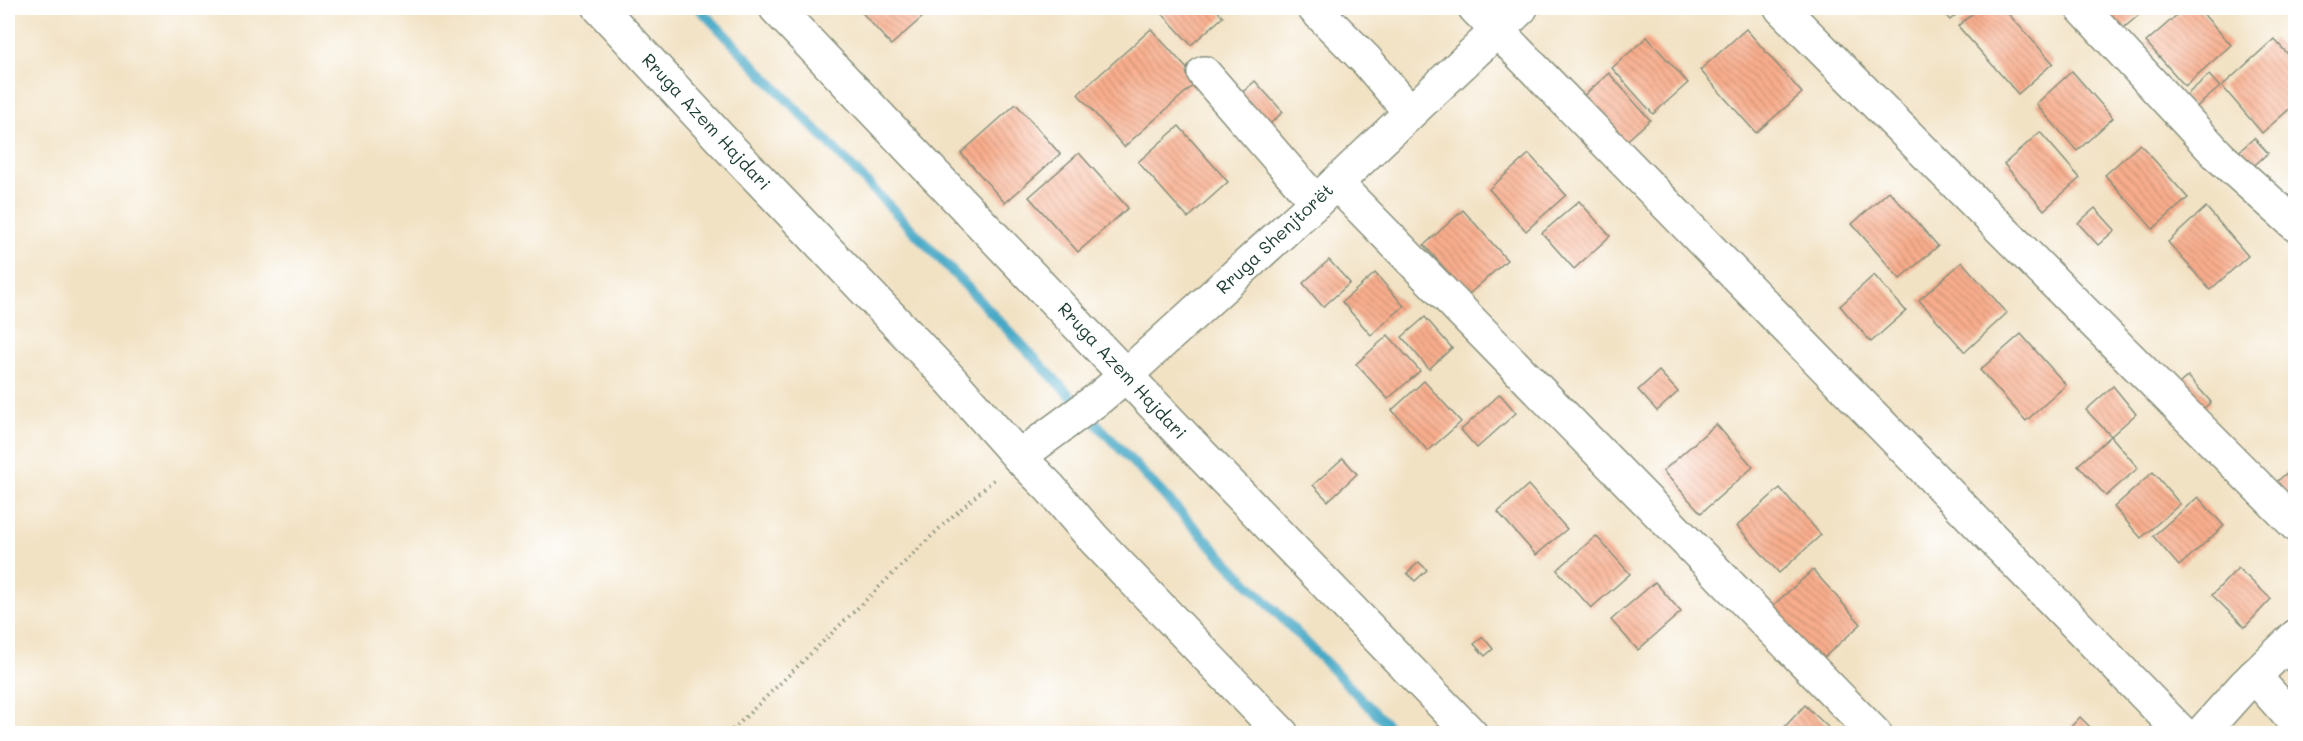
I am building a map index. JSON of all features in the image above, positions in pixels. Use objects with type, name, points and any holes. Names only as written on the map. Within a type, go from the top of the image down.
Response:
[{"type":"street","name":"Rruga Azem Hajdari","points":[[600,8],[720,138],[949,378],[1094,539],[1282,734]]},
{"type":"street","name":"Rruga Azem Hajdari","points":[[776,8],[1471,734]]},
{"type":"street","points":[[1314,8],[1366,60],[1410,112]]},
{"type":"street","points":[[1474,8],[2183,734]]},
{"type":"street","name":"Rruga Shenjtorët","points":[[1019,458],[1099,398],[1125,375],[1326,193],[1521,8]]},
{"type":"street","points":[[1781,8],[2295,525]]},
{"type":"street","points":[[2082,8],[2220,157],[2295,225]]},
{"type":"street","points":[[1204,73],[1875,734]]},
{"type":"street","points":[[2201,734],[2254,676],[2295,636]]},
{"type":"street","points":[[2254,676],[2295,723]]},
{"type":"path","points":[[728,734],[937,531],[1019,458]]},
{"type":"building","points":[[858,8],[933,8],[891,45]]},
{"type":"building","points":[[1157,8],[1215,8],[1223,17],[1191,45]]},
{"type":"building","points":[[1939,8],[1964,8],[1950,20]]},
{"type":"building","points":[[1979,8],[2003,8],[2053,63],[2018,94],[1958,26]]},
{"type":"building","points":[[2099,8],[2147,8],[2120,31]]},
{"type":"building","points":[[2185,8],[2198,8],[2231,45],[2185,86],[2146,42]]},
{"type":"building","points":[[1151,29],[1198,81],[1124,147],[1078,94]]},
{"type":"building","points":[[1746,29],[1802,93],[1756,133],[1700,70]]},
{"type":"building","points":[[1647,37],[1688,83],[1653,114],[1612,68]]},
{"type":"building","points":[[2274,39],[2296,63],[2296,103],[2262,133],[2222,86]]},
{"type":"building","points":[[2072,71],[2113,118],[2077,151],[2036,104]]},
{"type":"building","points":[[1609,73],[1650,120],[1621,146],[1580,99]]},
{"type":"building","points":[[2209,75],[2220,87],[2194,109],[2184,97]]},
{"type":"building","points":[[1255,81],[1283,112],[1263,130],[1235,99]]},
{"type":"building","points":[[1016,104],[1060,154],[1005,203],[961,153]]},
{"type":"building","points":[[1179,126],[1228,182],[1188,218],[1138,162]]},
{"type":"building","points":[[2040,132],[2080,178],[2044,210],[2004,164]]},
{"type":"building","points":[[2254,138],[2268,153],[2247,172],[2233,157]]},
{"type":"building","points":[[2140,144],[2188,198],[2153,229],[2105,175]]},
{"type":"building","points":[[1079,153],[1128,208],[1078,252],[1029,197]]},
{"type":"building","points":[[1529,154],[1566,195],[1526,231],[1489,189]]},
{"type":"building","points":[[1889,191],[1938,246],[1900,279],[1852,224]]},
{"type":"building","points":[[1579,201],[1610,236],[1574,269],[1542,233]]},
{"type":"building","points":[[2206,207],[2248,256],[2210,290],[2168,242]]},
{"type":"building","points":[[2095,208],[2115,230],[2098,245],[2078,223]]},
{"type":"building","points":[[1463,210],[1507,260],[1468,295],[1424,245]]},
{"type":"building","points":[[1329,260],[1350,283],[1323,307],[1303,283]]},
{"type":"building","points":[[1962,262],[2007,313],[1965,352],[1919,300]]},
{"type":"building","points":[[1375,273],[1404,306],[1371,335],[1342,302]]},
{"type":"building","points":[[1874,275],[1906,311],[1871,342],[1840,306]]},
{"type":"building","points":[[1425,317],[1452,348],[1429,369],[1402,337]]},
{"type":"building","points":[[2021,334],[2066,385],[2026,421],[1980,370]]},
{"type":"building","points":[[1388,335],[1420,371],[1388,399],[1356,364]]},
{"type":"building","points":[[1659,371],[1678,392],[1657,411],[1638,390]]},
{"type":"building","points":[[2188,376],[2211,402],[2195,416],[2172,390]]},
{"type":"building","points":[[1424,381],[1461,422],[1428,451],[1392,410]]},
{"type":"building","points":[[2113,386],[2136,414],[2111,436],[2086,410]]},
{"type":"building","points":[[1500,394],[1516,413],[1477,448],[1461,430]]},
{"type":"building","points":[[1716,424],[1753,467],[1701,513],[1663,471]]},
{"type":"building","points":[[2111,436],[2138,468],[2106,496],[2078,465]]},
{"type":"building","points":[[1343,458],[1357,474],[1328,501],[1313,485]]},
{"type":"building","points":[[2296,465],[2296,509],[2274,484]]},
{"type":"building","points":[[2153,472],[2180,504],[2141,538],[2114,507]]},
{"type":"building","points":[[1528,485],[1567,529],[1536,555],[1498,512]]},
{"type":"building","points":[[1780,488],[1821,535],[1779,573],[1737,526]]},
{"type":"building","points":[[2198,497],[2224,526],[2179,566],[2153,536]]},
{"type":"building","points":[[1596,536],[1630,574],[1591,608],[1557,570]]},
{"type":"building","points":[[1419,562],[1427,570],[1415,581],[1407,573]]},
{"type":"building","points":[[2238,568],[2271,599],[2245,627],[2212,595]]},
{"type":"building","points":[[1813,570],[1861,624],[1818,663],[1770,608]]},
{"type":"building","points":[[1655,582],[1681,612],[1638,650],[1611,620]]},
{"type":"building","points":[[1483,637],[1493,649],[1485,656],[1474,644]]},
{"type":"building","points":[[1805,705],[1835,734],[1778,734]]},
{"type":"building","points":[[2080,717],[2097,734],[2064,734]]},
{"type":"waterway","points":[[699,8],[1228,563],[1396,734]]}]
